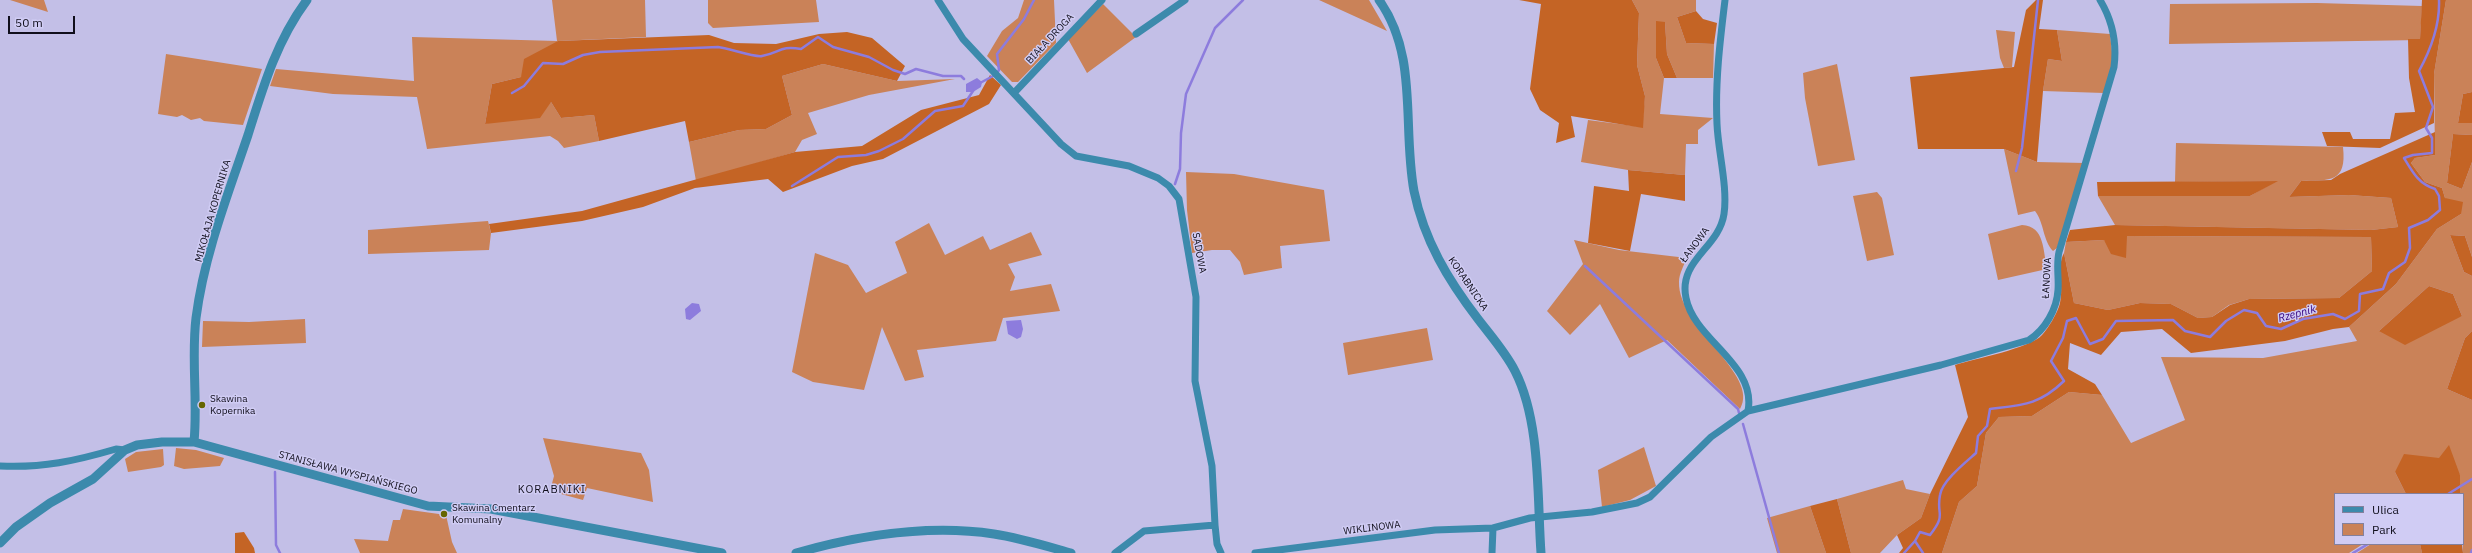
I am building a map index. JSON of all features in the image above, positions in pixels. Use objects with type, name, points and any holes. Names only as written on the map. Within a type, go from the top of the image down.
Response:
[{"type":"street","name":"MIKOŁAJA KOPERNIKA","points":[[194,442],[196,318],[211,253],[229,188],[273,62],[285,32],[308,0]]},
{"type":"street","name":"SADOWA","points":[[938,0],[963,39],[1061,144],[1076,156],[1129,166],[1158,178],[1169,186],[1179,199],[1196,297],[1195,381],[1212,466],[1215,524]]},
{"type":"street","name":"BIAŁA DROGA","points":[[1014,93],[1102,0]]},
{"type":"street","points":[[1136,34],[1185,0]]},
{"type":"street","name":"KORABNICKA","points":[[1379,0],[1396,28],[1404,61],[1412,170],[1420,214],[1441,265],[1456,290],[1508,360],[1521,384],[1528,409],[1535,457],[1540,553]]},
{"type":"street","name":"ŁANOWA","points":[[1725,0],[1717,65],[1716,103],[1724,214],[1715,237],[1688,271],[1684,283],[1686,299],[1692,315],[1741,377],[1750,394],[1748,411]]},
{"type":"street","name":"ŁANOWA","points":[[1538,517],[1592,512],[1637,503],[1650,496],[1711,437],[1748,411],[1941,365],[2029,340],[2038,334],[2056,303],[2058,289],[2056,264],[2114,67],[2116,55],[2114,36],[2100,0]]},
{"type":"street","name":"STANISŁAWA WYSPIAŃSKIEGO","points":[[0,543],[16,527],[50,503],[93,479],[124,450],[137,445],[162,442],[194,442],[428,506],[498,510],[722,553]]},
{"type":"street","points":[[0,466],[32,468],[58,464],[116,449],[124,450]]},
{"type":"street","name":"WIKLINOWA","points":[[1255,553],[1435,530],[1493,528],[1538,517]]},
{"type":"street","points":[[1115,553],[1144,531],[1215,524],[1217,544],[1221,553]]},
{"type":"street","points":[[1492,553],[1493,528]]},
{"type":"street","points":[[796,553],[870,535],[944,530],[995,534],[1071,553]]},
{"type":"green space","points":[[10,0],[44,0],[48,12]]},
{"type":"green space","points":[[552,0],[645,0],[646,37],[558,41],[521,77],[492,84],[485,124],[551,102],[561,118],[594,115],[599,141],[564,148],[558,141],[550,136],[427,149],[417,97],[333,94],[270,86],[276,69],[414,81],[412,37],[557,41]]},
{"type":"green space","points":[[708,0],[816,0],[819,22],[713,28],[708,23]]},
{"type":"green space","points":[[1024,0],[1054,0],[1056,43],[1018,82],[1012,82],[987,56],[1002,31],[1018,18]]},
{"type":"green space","points":[[1319,0],[1369,0],[1387,31]]},
{"type":"green space","points":[[1632,0],[1696,0],[1696,11],[1677,17],[1686,43],[1714,44],[1713,78],[1677,78],[1667,54],[1665,22],[1656,22],[1656,58],[1664,78],[1660,114],[1713,118],[1698,130],[1698,144],[1686,144],[1685,175],[1628,170],[1581,162],[1588,120],[1642,127],[1645,96],[1637,65],[1639,13]]},
{"type":"green space","points":[[2446,0],[2472,0],[2472,92],[2463,94],[2458,123],[2472,123],[2472,135],[2453,134],[2447,183],[2462,189],[2472,162],[2472,257],[2465,236],[2450,235],[2464,272],[2472,276],[2472,331],[2465,338],[2447,389],[2472,400],[2472,553],[2463,553],[2464,493],[2460,493],[2460,475],[2439,458],[2395,472],[2406,493],[2334,493],[2334,545],[2361,545],[2349,553],[1942,553],[1959,502],[1977,486],[1986,433],[1999,417],[2032,416],[2069,392],[2102,395],[2131,443],[2185,420],[2161,357],[2263,358],[2357,341],[2349,327],[2396,284],[2437,229],[2461,214],[2445,198],[2442,188],[2425,182],[2411,163],[2415,158],[2435,155],[2434,74]],"holes":[[[2429,286],[2453,294],[2462,316],[2379,331]]]},
{"type":"green space","points":[[2317,3],[2422,6],[2420,40],[2169,44],[2170,4]]},
{"type":"green space","points":[[1103,4],[1136,37],[1087,73],[1068,39]]},
{"type":"green space","points":[[1996,30],[2015,32],[2012,67],[2004,68],[2000,58]]},
{"type":"green space","points":[[2057,30],[2110,34],[2113,61],[2104,93],[2043,91],[2048,59],[2062,61]]},
{"type":"green space","points":[[166,54],[262,69],[243,125],[204,121],[200,118],[191,120],[182,115],[177,117],[158,114]]},
{"type":"green space","points":[[823,64],[897,81],[955,79],[869,95],[808,113],[817,134],[802,140],[795,152],[696,181],[689,142],[739,130],[766,129],[792,115],[782,76]]},
{"type":"green space","points":[[1837,64],[1855,160],[1818,166],[1805,98],[1803,73]]},
{"type":"green space","points":[[2176,143],[2343,147],[2344,159],[2339,173],[2328,179],[2301,181],[2289,197],[2349,195],[2391,198],[2398,227],[2371,230],[2115,225],[2098,196],[2250,196],[2276,181],[2175,182]]},
{"type":"green space","points":[[2004,149],[2037,162],[2085,163],[2057,248],[2053,251],[2047,242],[2040,220],[2035,211],[2018,215]]},
{"type":"green space","points":[[1186,172],[1234,174],[1324,190],[1330,241],[1280,246],[1282,268],[1244,275],[1240,262],[1230,250],[1212,250],[1192,253],[1187,210]]},
{"type":"green space","points":[[1877,192],[1882,198],[1894,255],[1867,261],[1853,196]]},
{"type":"green space","points":[[488,221],[491,233],[489,250],[368,254],[368,230]]},
{"type":"green space","points":[[929,223],[945,255],[983,236],[990,250],[1031,232],[1042,255],[1008,264],[1015,277],[1010,291],[1051,284],[1060,311],[1003,318],[996,341],[917,350],[924,377],[905,381],[882,327],[864,390],[813,382],[792,372],[815,253],[848,265],[866,293],[907,273],[895,242]]},
{"type":"green space","points":[[2022,225],[2030,226],[2039,235],[2042,241],[2047,269],[1998,280],[1988,234]]},
{"type":"green space","points":[[2126,236],[2371,237],[2372,271],[2339,298],[2249,299],[2229,305],[2212,317],[2198,318],[2171,304],[2140,303],[2108,310],[2074,303],[2064,253],[2066,242],[2104,240],[2126,257]]},
{"type":"green space","points":[[1574,240],[1619,250],[1687,258],[1679,279],[1682,299],[1691,316],[1730,366],[1739,381],[1743,396],[1740,409],[1667,340],[1629,358],[1600,304],[1570,335],[1547,311],[1583,264]]},
{"type":"green space","points":[[305,319],[306,343],[202,347],[203,321],[249,322]]},
{"type":"green space","points":[[1427,328],[1433,360],[1348,375],[1343,343]]},
{"type":"green space","points":[[543,438],[641,453],[649,470],[653,502],[587,488],[583,500],[550,491],[554,476]]},
{"type":"green space","points":[[1644,447],[1656,486],[1630,500],[1602,507],[1598,470]]},
{"type":"green space","points":[[176,448],[196,450],[224,458],[220,466],[184,469],[174,466]]},
{"type":"green space","points":[[163,449],[164,465],[161,467],[128,472],[125,459],[136,452]]},
{"type":"green space","points":[[1903,480],[1906,489],[1930,494],[1921,518],[1897,535],[1880,553],[1851,553],[1837,499]]},
{"type":"green space","points":[[1810,506],[1826,553],[1777,553],[1767,518]]},
{"type":"green space","points":[[403,509],[446,515],[452,542],[457,553],[360,553],[354,539],[388,541],[393,520],[400,520]]},
{"type":"green space","points":[[2369,545],[2420,545],[2422,553],[2357,553]]},
{"type":"shaded area","points":[[1519,0],[1632,0],[1639,13],[1637,65],[1645,96],[1643,128],[1571,116],[1575,137],[1556,143],[1559,123],[1540,110],[1530,89],[1541,4]]},
{"type":"shaded area","points":[[2036,0],[2043,0],[2039,29],[2057,30],[2062,61],[2048,59],[2043,91],[2037,162],[2004,149],[1918,149],[1910,77],[2014,67],[2026,10]]},
{"type":"shaded area","points":[[2422,0],[2446,0],[2434,74],[2434,123],[2380,148],[2327,146],[2322,132],[2350,132],[2353,139],[2390,139],[2395,113],[2415,112],[2409,78],[2408,39],[2420,39]]},
{"type":"shaded area","points":[[1696,11],[1703,19],[1717,23],[1714,44],[1686,43],[1677,17]]},
{"type":"shaded area","points":[[1656,21],[1665,22],[1667,54],[1677,78],[1664,78],[1656,58]]},
{"type":"shaded area","points":[[847,32],[872,38],[905,66],[897,81],[823,64],[782,76],[792,115],[766,129],[739,130],[689,142],[685,121],[599,141],[594,115],[561,118],[551,102],[540,118],[485,124],[492,84],[521,77],[524,59],[558,41],[709,35],[734,43],[776,44],[819,34]]},
{"type":"shaded area","points":[[990,75],[1001,85],[989,104],[883,159],[852,166],[783,192],[768,179],[695,188],[643,207],[582,221],[491,233],[489,224],[582,211],[795,152],[862,146],[921,110],[979,95]]},
{"type":"shaded area","points":[[977,78],[982,82],[981,87],[973,92],[966,92],[966,84]]},
{"type":"shaded area","points":[[2472,92],[2472,123],[2458,123],[2463,94]]},
{"type":"shaded area","points":[[2435,132],[2435,155],[2415,158],[2411,163],[2425,182],[2442,188],[2445,198],[2463,202],[2461,214],[2437,229],[2396,284],[2349,327],[2333,329],[2285,341],[2191,353],[2162,329],[2121,332],[2101,355],[2070,343],[2068,369],[2095,384],[2102,395],[2069,392],[2032,416],[1999,417],[1986,433],[1977,486],[1959,502],[1942,553],[1899,553],[1903,548],[1897,535],[1921,518],[1930,494],[1968,417],[1955,365],[2015,349],[2036,340],[2042,335],[2047,329],[2060,303],[2060,271],[2064,253],[2074,303],[2108,310],[2140,303],[2171,304],[2198,318],[2212,317],[2230,305],[2249,299],[2339,298],[2372,271],[2371,237],[2127,236],[2126,258],[2111,254],[2104,240],[2066,242],[2070,230],[2115,225],[2371,230],[2398,227],[2391,198],[2349,195],[2289,197],[2301,181],[2331,180],[2340,174]]},
{"type":"shaded area","points":[[2453,134],[2472,135],[2472,162],[2462,189],[2447,183]]},
{"type":"shaded area","points":[[1628,170],[1685,175],[1685,201],[1641,194],[1630,251],[1588,243],[1594,186],[1629,191]]},
{"type":"shaded area","points":[[2278,181],[2250,196],[2098,196],[2097,182]]},
{"type":"shaded area","points":[[2450,235],[2465,236],[2472,257],[2472,276],[2464,272]]},
{"type":"shaded area","points":[[2429,286],[2453,294],[2462,316],[2405,345],[2379,331]]},
{"type":"shaded area","points":[[692,303],[699,304],[701,311],[690,320],[686,319],[685,309]]},
{"type":"shaded area","points":[[1021,320],[1023,329],[1021,337],[1017,339],[1008,334],[1006,321]]},
{"type":"shaded area","points":[[2472,331],[2472,400],[2447,389],[2465,338]]},
{"type":"shaded area","points":[[2449,445],[2460,475],[2460,493],[2406,493],[2395,472],[2404,454],[2439,458]]},
{"type":"shaded area","points":[[1837,499],[1851,553],[1826,553],[1810,506]]},
{"type":"shaded area","points":[[244,532],[254,548],[255,553],[235,553],[235,533]]},
{"type":"shaded area","points":[[2420,545],[2462,545],[2463,553],[2422,553]]},
{"type":"waterway","points":[[997,73],[999,70],[997,54],[1024,19],[1034,0]]},
{"type":"waterway","points":[[1175,184],[1180,169],[1181,133],[1186,94],[1215,28],[1243,0]]},
{"type":"waterway","points":[[2016,171],[2022,148],[2038,0]]},
{"type":"waterway","name":"Rzepnik","points":[[1923,553],[1915,541],[1920,532],[1930,535],[1935,528],[1940,518],[1939,502],[1942,490],[1955,472],[1976,453],[1978,436],[1987,426],[1990,409],[2021,405],[2038,399],[2047,395],[2064,381],[2051,361],[2063,338],[2067,321],[2076,318],[2090,344],[2103,339],[2116,321],[2173,320],[2185,331],[2210,337],[2226,321],[2244,310],[2257,313],[2266,326],[2281,329],[2303,319],[2333,314],[2345,319],[2359,311],[2360,294],[2383,289],[2389,273],[2405,262],[2410,248],[2409,228],[2428,220],[2440,210],[2439,196],[2435,189],[2429,187],[2421,181],[2404,158],[2413,155],[2432,153],[2432,138],[2426,128],[2433,107],[2419,71],[2434,37],[2438,19],[2439,0]]},
{"type":"waterway","points":[[512,93],[524,86],[543,63],[563,64],[583,55],[600,52],[718,47],[754,56],[762,56],[789,48],[801,49],[818,37],[833,47],[869,57],[893,70],[905,74],[916,69],[943,76],[961,76],[964,79]]},
{"type":"waterway","points":[[980,83],[995,75]]},
{"type":"waterway","points":[[792,186],[838,157],[866,155],[879,151],[903,139],[935,111],[963,106],[973,91]]},
{"type":"waterway","points":[[1585,266],[1738,409],[1739,413]]},
{"type":"waterway","points":[[1743,424],[1779,553]]},
{"type":"waterway","points":[[275,472],[276,545],[280,553]]},
{"type":"waterway","points":[[2450,493],[2472,479]]},
{"type":"waterway","points":[[1904,553],[1915,541]]},
{"type":"waterway","points":[[2353,553],[2366,545]]},
{"type":"place","name":"Skawina Kopernika","points":[[202,405]]},
{"type":"place","name":"Skawina Cmentarz Komunalny","points":[[444,514]]},
{"type":"district","name":"KORABNIKI","points":[[552,490]]}]
